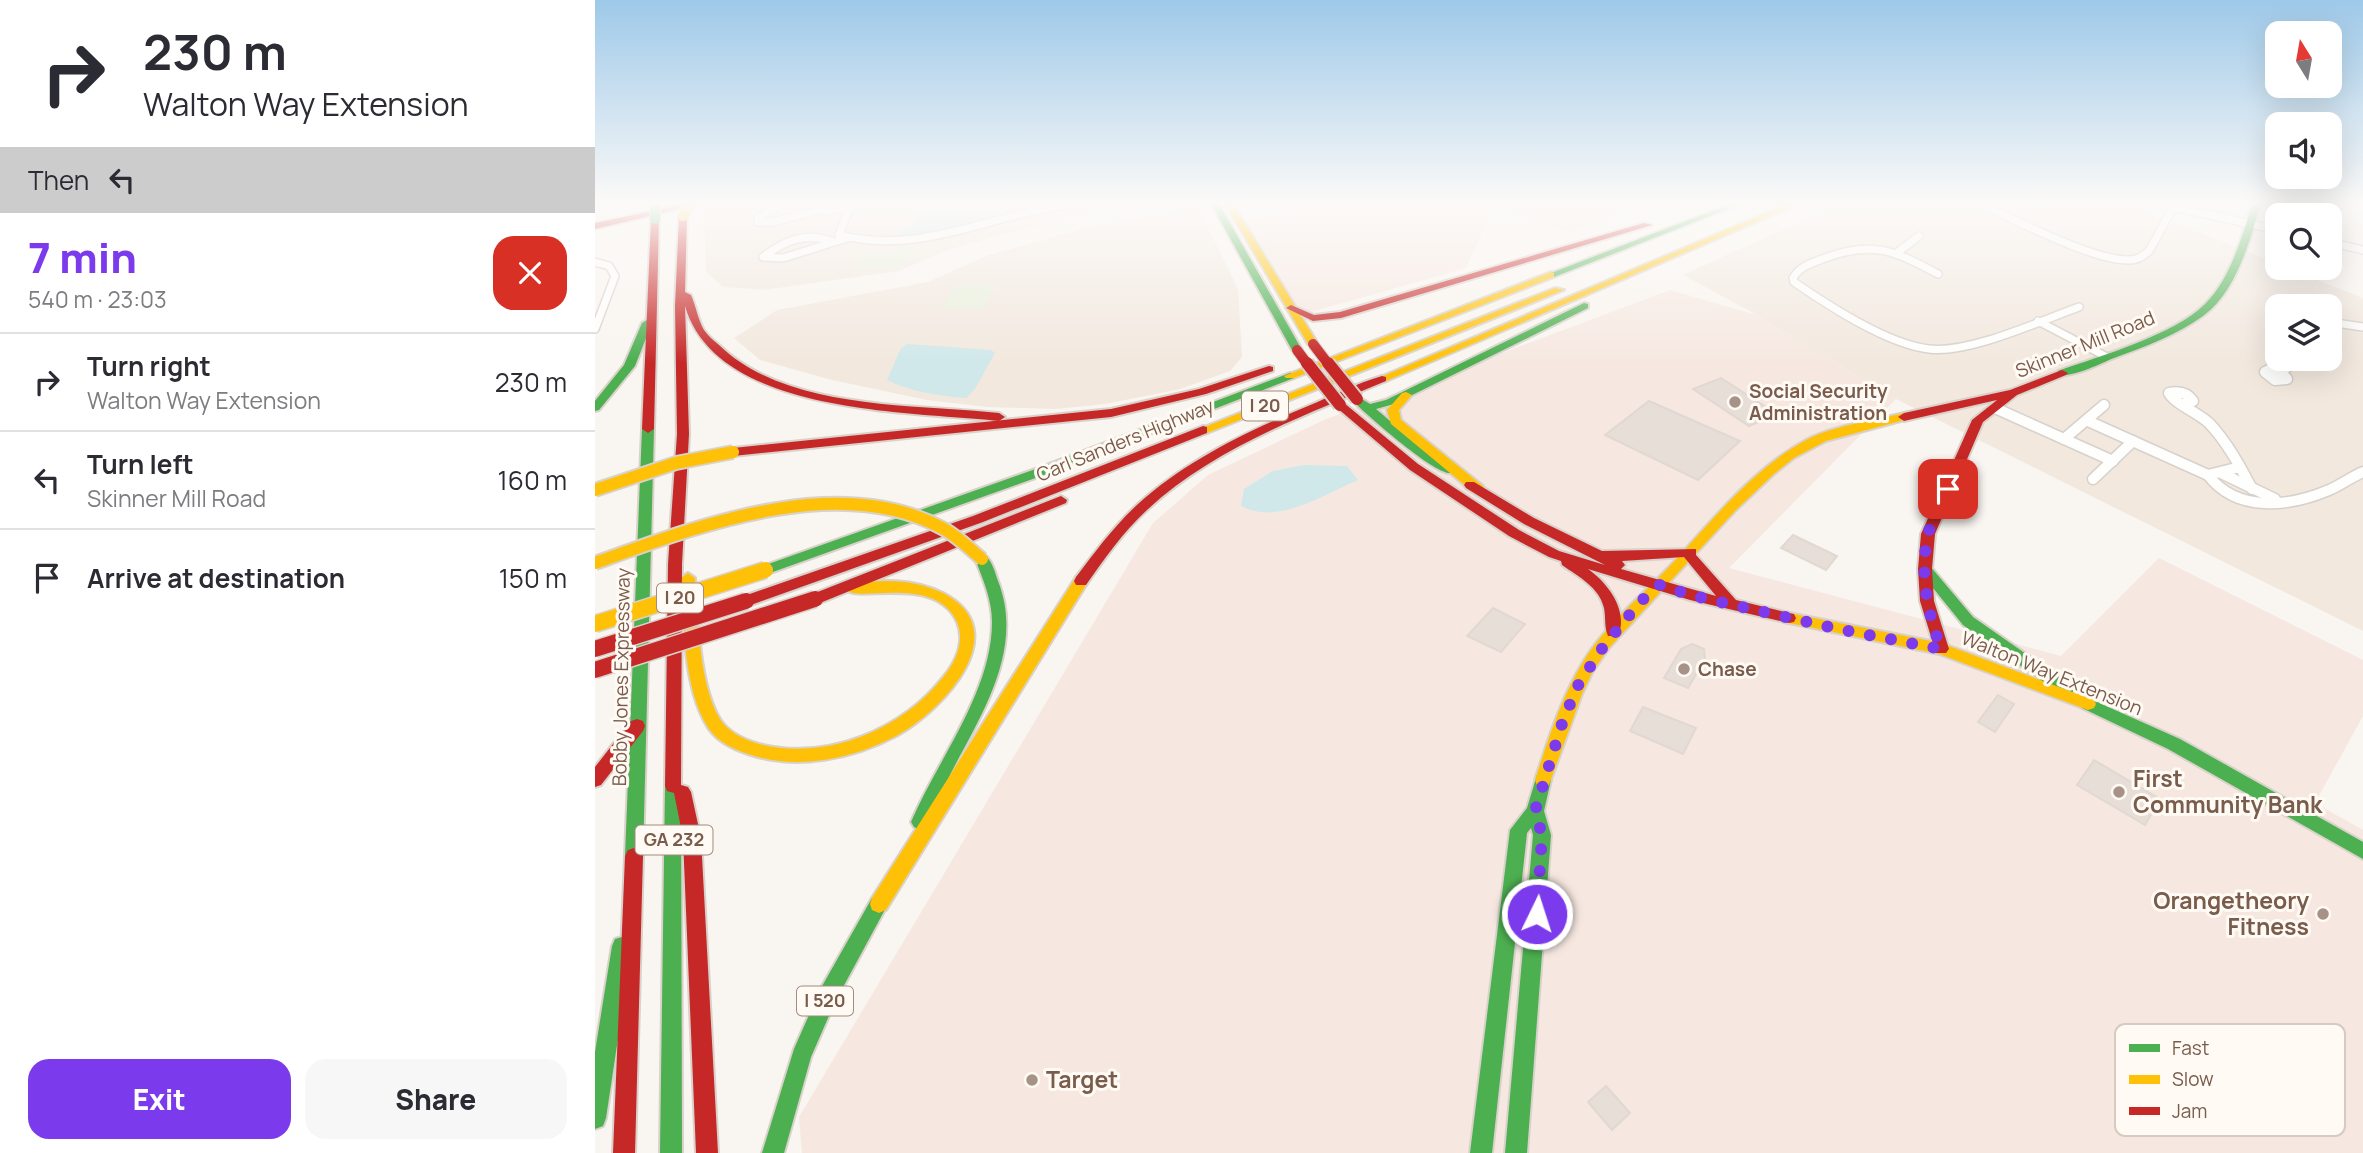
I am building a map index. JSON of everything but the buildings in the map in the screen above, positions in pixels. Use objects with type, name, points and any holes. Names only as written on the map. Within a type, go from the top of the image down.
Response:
[{"type":"main road","name":"Bobby Jones Expressway","points":[[624,1153],[653,256]]},
{"type":"main road","name":"GA 232","points":[[671,1153],[676,527],[680,508],[683,434],[680,306],[682,256]]},
{"type":"main road","name":"Walton Way Extension","points":[[1250,256],[1293,344],[1342,406],[1414,467],[1514,533],[1554,554],[1660,585],[1838,629],[1941,649],[2078,699],[2173,744],[2363,851]]},
{"type":"main road","name":"Walton Way Extension","points":[[1256,256],[1313,344],[1362,403],[1406,441],[1529,521],[1660,585]]},
{"type":"main road","points":[[1293,344],[1304,331],[1539,256]]},
{"type":"main road","points":[[595,490],[676,463],[733,452],[1111,413],[1202,392],[1565,256]]},
{"type":"main road","name":"Carl Sanders Highway","points":[[595,624],[765,570],[1036,474],[1602,256]]},
{"type":"main road","name":"Carl Sanders Highway","points":[[595,649],[746,601],[991,514],[1643,256]]},
{"type":"main road","points":[[906,863],[960,772],[1105,545],[1143,504],[1181,473],[1226,446],[1269,426],[1671,256]]},
{"type":"main road","points":[[1342,406],[1390,402],[1692,256]]},
{"type":"main road","name":"Skinner Mill Road","points":[[1978,420],[2013,393],[2169,331],[2208,308],[2226,282],[2238,256]]},
{"type":"main road","points":[[682,288],[701,334],[717,352],[751,373],[773,382],[884,406],[991,416],[1031,423]]},
{"type":"main road","points":[[1291,308],[1302,316],[1325,318],[1421,292]]},
{"type":"main road","points":[[595,408],[629,366],[649,316]]},
{"type":"main road","points":[[595,670],[815,598],[983,533],[1443,342],[1483,319]]},
{"type":"main road","points":[[1516,1153],[1542,835],[1535,811],[1539,791],[1577,687],[1613,632],[1640,602],[1690,554],[1746,492],[1784,460],[1814,441],[1887,421],[2013,393]]},
{"type":"main road","points":[[1408,394],[1395,405],[1395,421],[1478,489]]},
{"type":"main road","points":[[1941,649],[1927,601],[1924,569],[1928,534],[1978,420],[1953,408]]},
{"type":"main road","points":[[595,564],[724,520],[776,509],[830,504],[888,509],[924,518],[949,530],[982,559],[992,576],[999,598],[1001,620],[997,651],[986,686],[926,802],[906,863]]},
{"type":"main road","points":[[680,508],[685,524],[688,586],[705,698],[713,721],[734,741],[769,753],[785,755],[822,752],[859,744],[896,728],[924,709],[951,681],[963,659],[968,640],[964,621],[951,604],[931,593],[887,586],[815,598]]},
{"type":"main road","points":[[1590,552],[1630,558],[1663,551],[1690,554],[1731,604]]},
{"type":"main road","points":[[1554,554],[1605,587],[1613,601],[1613,632]]},
{"type":"main road","points":[[1924,569],[1968,621],[2078,699]]},
{"type":"main road","points":[[595,780],[637,726]]},
{"type":"main road","points":[[674,755],[692,838],[707,1153]]},
{"type":"main road","points":[[1481,1153],[1519,830],[1535,811]]},
{"type":"main road","points":[[595,1118],[635,862]]},
{"type":"main road","name":"I 520","points":[[773,1153],[801,1056],[828,995],[867,923],[906,863]]},
{"type":"street","points":[[765,256],[763,257],[790,256]]},
{"type":"street","points":[[1830,256],[1805,266],[1793,278],[1794,282],[1905,343],[1931,350],[1957,348],[2080,307]]},
{"type":"street","points":[[1905,256],[1938,274]]},
{"type":"street","points":[[2100,256],[2121,260],[2135,260],[2143,256]]},
{"type":"street","points":[[595,262],[613,268],[615,276],[595,329]]},
{"type":"street","points":[[2038,321],[2105,356]]},
{"type":"street","points":[[2342,324],[2363,327]]},
{"type":"street","points":[[2184,404],[2211,426],[2252,489]]},
{"type":"street","points":[[2064,439],[2104,405]]},
{"type":"street","points":[[1995,408],[2113,461]]},
{"type":"street","points":[[2088,421],[2209,475],[2220,490],[2238,500],[2278,500],[2311,496],[2363,471]]},
{"type":"street","points":[[2093,480],[2133,441]]},
{"type":"street","points":[[2209,475],[2240,467]]},
{"type":"street","points":[[2221,473],[2278,500]]},
{"type":"shaded area","points":[[705,256],[934,256],[899,271],[764,290],[723,287],[706,272]]},
{"type":"shaded area","points":[[986,256],[1222,256],[1238,289],[1242,357],[1230,371],[1180,389],[1105,404],[1055,409],[988,407],[927,400],[832,380],[760,360],[734,338],[777,310],[928,282]]},
{"type":"shaded area","points":[[1265,256],[1472,256],[1466,268],[1304,314],[1296,310]]},
{"type":"shaded area","points":[[1725,256],[2259,256],[2265,258],[2265,280],[2317,280],[2363,298],[2363,631],[1896,399],[1757,315],[1683,275]]},
{"type":"shaded area","points":[[1670,290],[1757,315],[1896,399],[1729,568],[2061,656],[2159,558],[2363,660],[2363,716],[2315,803],[2363,830],[2363,1153],[802,1153],[799,1117],[1153,523],[1208,475],[1324,420]]},
{"type":"green space","points":[[868,256],[912,256],[899,269],[855,269]]},
{"type":"green space","points":[[995,285],[983,308],[942,309],[955,286]]},
{"type":"water","points":[[908,344],[991,350],[995,353],[975,389],[966,398],[935,395],[887,380],[901,348]]},
{"type":"water","points":[[1304,465],[1347,466],[1358,480],[1316,500],[1285,510],[1255,511],[1241,506],[1244,489],[1273,471]]},
{"type":"traffic: fast","points":[[1244,256],[1297,350]]},
{"type":"traffic: fast","points":[[1551,275],[1601,256]]},
{"type":"traffic: fast","points":[[2062,373],[2163,334],[2199,314],[2218,294],[2239,256]]},
{"type":"traffic: fast","points":[[1367,408],[1390,402],[1584,306]]},
{"type":"traffic: fast","points":[[595,408],[629,366],[647,323]]},
{"type":"traffic: fast","points":[[765,570],[1048,469],[1290,376]]},
{"type":"traffic: fast","points":[[1357,399],[1406,441],[1447,470]]},
{"type":"traffic: fast","points":[[634,856],[648,429]]},
{"type":"traffic: fast","points":[[920,822],[977,709],[997,650],[999,620],[994,589],[982,559]]},
{"type":"traffic: fast","points":[[1925,569],[1968,621],[2066,690]]},
{"type":"traffic: fast","points":[[2088,704],[2174,744],[2363,851]]},
{"type":"traffic: fast","points":[[1516,1153],[1542,835],[1535,811],[1543,780]]},
{"type":"traffic: fast","points":[[671,1153],[673,786]]},
{"type":"traffic: fast","points":[[1481,1153],[1519,830],[1535,811]]},
{"type":"traffic: fast","points":[[773,1153],[801,1056],[828,995],[879,904]]},
{"type":"traffic: fast","points":[[595,1118],[622,946]]},
{"type":"traffic: slow","points":[[1260,256],[1313,344]]},
{"type":"traffic: slow","points":[[1382,379],[1672,256]]},
{"type":"traffic: slow","points":[[1290,376],[1551,275]]},
{"type":"traffic: slow","points":[[1203,430],[1559,290]]},
{"type":"traffic: slow","points":[[1406,395],[1393,410],[1395,421],[1478,489]]},
{"type":"traffic: slow","points":[[1543,780],[1568,708],[1596,655],[1622,623],[1732,506],[1769,471],[1812,442],[1844,431],[1904,417]]},
{"type":"traffic: slow","points":[[595,490],[676,463],[733,452]]},
{"type":"traffic: slow","points":[[595,563],[722,521],[810,505],[855,505],[898,512],[946,530],[982,559]]},
{"type":"traffic: slow","points":[[595,624],[765,570]]},
{"type":"traffic: slow","points":[[688,578],[697,670],[712,720],[722,733],[745,746],[786,755],[834,751],[866,742],[894,729],[910,719],[943,689],[965,653],[968,635],[962,617],[947,602],[925,591],[902,587],[854,590]]},
{"type":"traffic: slow","points":[[879,904],[1081,581]]},
{"type":"traffic: slow","points":[[1789,618],[1941,649],[2088,704]]},
{"type":"traffic: jam","points":[[648,429],[654,256]]},
{"type":"traffic: jam","points":[[673,786],[675,564],[683,434],[682,256]]},
{"type":"traffic: jam","points":[[1291,308],[1313,318],[1341,315],[1542,256]]},
{"type":"traffic: jam","points":[[686,295],[702,335],[728,360],[761,379],[799,392],[840,401],[999,417]]},
{"type":"traffic: jam","points":[[1313,344],[1357,399]]},
{"type":"traffic: jam","points":[[1297,350],[1340,405]]},
{"type":"traffic: jam","points":[[733,452],[1111,413],[1202,392],[1269,369]]},
{"type":"traffic: jam","points":[[1941,649],[1927,601],[1925,569],[1928,534],[1978,420],[2013,393],[2062,373]]},
{"type":"traffic: jam","points":[[1081,581],[1110,541],[1142,507],[1177,479],[1253,434],[1382,379]]},
{"type":"traffic: jam","points":[[1904,417],[2013,393]]},
{"type":"traffic: jam","points":[[1340,405],[1414,467],[1514,533],[1554,554],[1690,595],[1789,618]]},
{"type":"traffic: jam","points":[[746,601],[978,519],[1203,430]]},
{"type":"traffic: jam","points":[[1470,485],[1529,521],[1618,565]]},
{"type":"traffic: jam","points":[[815,599],[1061,500]]},
{"type":"traffic: jam","points":[[1606,555],[1628,557],[1691,552]]},
{"type":"traffic: jam","points":[[1689,555],[1731,604]]},
{"type":"traffic: jam","points":[[1567,562],[1603,589],[1611,606],[1613,632]]},
{"type":"traffic: jam","points":[[595,670],[815,599]]},
{"type":"traffic: jam","points":[[595,649],[746,601]]},
{"type":"traffic: jam","points":[[595,780],[637,726]]},
{"type":"traffic: jam","points":[[682,792],[692,838],[707,1153]]},
{"type":"traffic: jam","points":[[624,1153],[634,856]]},
{"type":"place","name":"Social Security Administration","points":[[1735,402]]},
{"type":"place","name":"Chase","points":[[1684,669]]},
{"type":"place","name":"First Community Bank","points":[[2119,792]]},
{"type":"place","name":"Orangetheory Fitness","points":[[2323,914]]},
{"type":"place","name":"Target","points":[[1032,1080]]},
{"type":"route","points":[[1537,914],[1542,835],[1535,811],[1539,791],[1577,687],[1613,632],[1640,602],[1660,585],[1690,595],[1838,629],[1941,649],[1927,601],[1924,569],[1928,534],[1948,489]]}]
